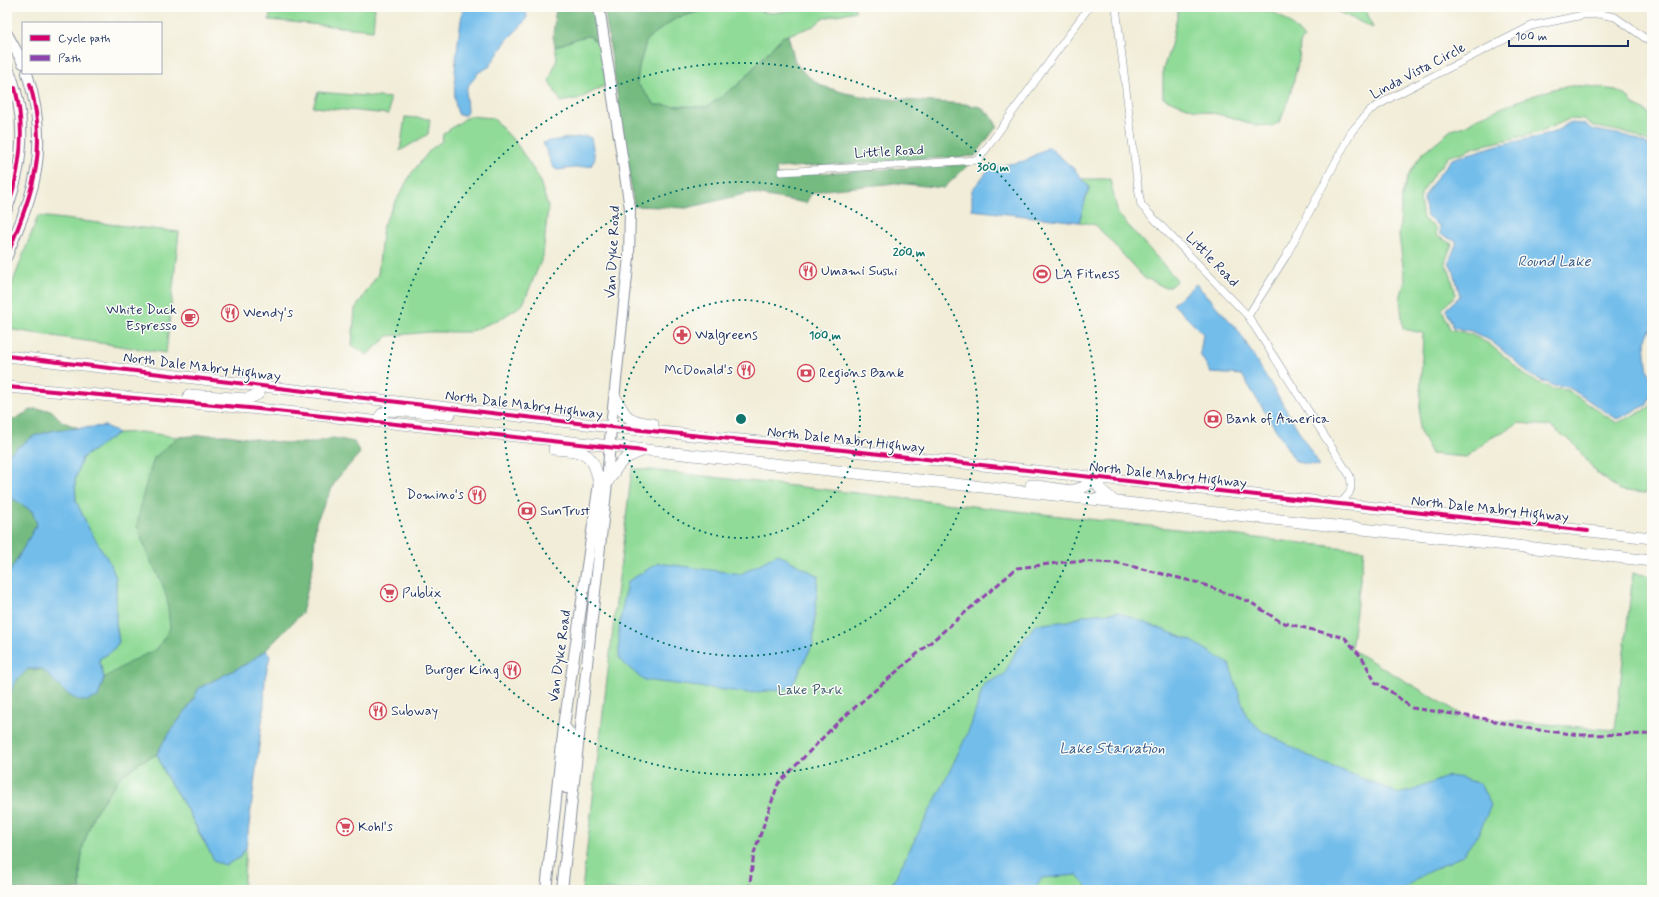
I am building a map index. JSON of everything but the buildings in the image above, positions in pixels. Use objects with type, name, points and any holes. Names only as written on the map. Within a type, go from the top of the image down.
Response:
[{"type":"main road","name":"Van Dyke Road","points":[[546,890],[564,726],[609,446],[629,257],[630,208],[599,7]]},
{"type":"main road","points":[[7,34],[22,61]]},
{"type":"main road","points":[[7,66],[18,98],[22,146],[16,181],[7,209]]},
{"type":"main road","points":[[7,256],[30,198],[38,155],[38,121],[36,104],[27,74]]},
{"type":"main road","name":"North Dale Mabry Highway","points":[[7,356],[611,427],[851,451],[1652,538]]},
{"type":"main road","points":[[89,394],[106,389],[245,399],[252,398],[258,394],[263,385]]},
{"type":"main road","points":[[7,387],[609,446],[1652,562]]},
{"type":"main road","points":[[614,396],[625,416],[631,420],[640,422],[987,459],[1008,463],[1064,469],[1082,477]]},
{"type":"main road","points":[[376,422],[382,414],[388,410],[483,417],[500,413]]},
{"type":"main road","points":[[417,426],[473,439],[584,453],[596,466],[603,483],[622,460],[630,455],[644,451]]},
{"type":"main road","points":[[948,484],[968,479],[1070,490],[1081,489],[1088,485],[1093,478],[1101,490],[1115,502]]},
{"type":"main road","name":"Van Dyke Road","points":[[562,890],[603,483]]},
{"type":"main road","points":[[562,890],[561,843],[570,738],[569,732],[564,726]]},
{"type":"street","name":"Little Road","points":[[781,172],[978,160],[1089,7]]},
{"type":"street","name":"Little Road","points":[[1116,7],[1137,181],[1142,205],[1248,316],[1350,476],[1352,487],[1348,496],[1339,504]]},
{"type":"street","name":"Linda Vista Circle","points":[[1248,316],[1286,256],[1352,131],[1370,110],[1392,97],[1531,26],[1584,15],[1600,14],[1615,17],[1652,43]]},
{"type":"green space","points":[[271,7],[375,7],[373,30],[269,20]]},
{"type":"green space","points":[[556,7],[595,7],[600,45],[589,36],[578,38],[555,47],[553,36]]},
{"type":"green space","points":[[604,7],[715,7],[676,18],[647,39],[639,66],[637,83],[655,105],[707,107],[739,84],[782,37],[788,35],[795,62],[805,74],[822,86],[845,93],[872,98],[965,104],[981,107],[992,117],[997,126],[975,156],[776,168],[777,176],[969,164],[944,188],[896,183],[824,190],[811,194],[806,203],[749,193],[687,208],[634,206]]},
{"type":"green space","points":[[715,7],[761,7],[761,11],[772,13],[807,7],[854,7],[856,11],[823,18],[814,26],[782,37],[739,84],[707,107],[655,105],[637,83],[639,66],[647,39],[676,18]]},
{"type":"green space","points":[[1179,7],[1257,7],[1281,16],[1304,38],[1300,43],[1299,59],[1291,92],[1280,122],[1272,126],[1254,125],[1231,117],[1193,109],[1163,98],[1163,69],[1171,45]]},
{"type":"green space","points":[[1328,7],[1365,7],[1373,28]]},
{"type":"green space","points":[[589,36],[600,45],[606,83],[604,86],[581,98],[561,102],[549,81],[557,59],[555,47],[578,38]]},
{"type":"green space","points":[[1586,86],[1616,90],[1628,97],[1633,104],[1652,115],[1652,144],[1629,133],[1596,127],[1584,120],[1569,119],[1541,132],[1475,147],[1449,156],[1433,175],[1421,194],[1420,200],[1423,219],[1436,228],[1437,236],[1452,244],[1445,262],[1450,273],[1456,295],[1442,309],[1450,329],[1470,334],[1489,344],[1527,377],[1552,389],[1567,390],[1617,423],[1649,408],[1652,403],[1652,492],[1643,493],[1619,490],[1597,473],[1573,443],[1550,426],[1519,423],[1491,438],[1466,457],[1431,454],[1419,429],[1423,333],[1403,329],[1400,299],[1405,280],[1399,236],[1402,196],[1407,178],[1423,153],[1451,130],[1465,126],[1479,117],[1523,99],[1557,88]]},
{"type":"green space","points":[[318,92],[390,98],[389,114],[313,107]]},
{"type":"green space","points":[[469,116],[493,118],[516,143],[539,178],[548,207],[543,256],[523,304],[502,318],[469,332],[429,332],[388,336],[367,355],[352,345],[355,309],[378,274],[383,225],[411,174],[431,149],[442,141],[443,134]]},
{"type":"green space","points":[[405,117],[430,119],[428,134],[400,151]]},
{"type":"green space","points":[[1082,179],[1110,179],[1118,214],[1177,280],[1172,285],[1165,287],[1145,279],[1096,225],[1079,222],[1089,188]]},
{"type":"green space","points":[[38,216],[179,232],[166,353],[7,329],[7,297]]},
{"type":"green space","points":[[33,409],[51,410],[63,422],[79,428],[55,430],[34,436],[7,455],[7,423]]},
{"type":"green space","points":[[141,432],[178,437],[169,445],[219,669],[7,890],[7,698],[104,678],[99,659],[111,652],[119,642],[116,624],[116,578],[89,529],[76,501],[75,480],[82,458],[97,446],[118,433]]},
{"type":"green space","points":[[226,435],[285,443],[312,443],[333,438],[354,442],[360,453],[336,480],[316,522],[313,566],[302,613],[266,650],[248,663],[199,688],[192,702],[164,741],[157,754],[139,763],[120,777],[94,814],[83,846],[80,870],[80,890],[7,890],[7,698],[16,681],[28,669],[42,669],[54,679],[98,697],[104,678],[130,662],[157,649],[170,628],[167,599],[162,583],[149,558],[137,525],[144,490],[154,458],[178,437]]},
{"type":"green space","name":"Lake Park","points":[[632,468],[1364,550],[1351,649],[1466,717],[1615,730],[1633,573],[1652,576],[1652,890],[582,890]]},
{"type":"green space","points":[[7,495],[32,511],[37,524],[7,577]]},
{"type":"green space","points":[[157,754],[167,778],[188,811],[203,841],[239,858],[246,848],[243,890],[80,890],[80,870],[83,846],[94,813],[120,777],[139,763]]},
{"type":"water","points":[[463,7],[525,7],[527,17],[521,26],[507,40],[489,67],[479,72],[467,87],[467,112],[465,115],[459,115],[456,106],[455,79]]},
{"type":"water","name":"Round Lake","points":[[1569,123],[1584,124],[1594,130],[1628,136],[1652,148],[1652,330],[1650,330],[1645,341],[1647,366],[1652,391],[1647,405],[1617,419],[1568,387],[1554,386],[1530,375],[1491,341],[1471,331],[1453,327],[1446,309],[1460,296],[1454,272],[1449,262],[1457,242],[1440,234],[1440,226],[1427,217],[1424,199],[1437,177],[1452,159],[1498,145],[1542,136],[1554,132]]},
{"type":"water","points":[[586,136],[591,138],[595,158],[591,166],[557,170],[553,167],[543,143]]},
{"type":"water","points":[[1049,147],[1074,169],[1089,187],[1079,222],[972,210],[972,190],[990,168],[1024,161]]},
{"type":"water","points":[[1196,284],[1238,330],[1320,466],[1296,462],[1242,375],[1211,373],[1200,354],[1203,334],[1173,304]]},
{"type":"water","points":[[106,426],[118,433],[82,458],[75,480],[76,501],[89,529],[110,563],[116,578],[116,624],[119,642],[111,652],[99,659],[104,678],[98,697],[87,701],[79,700],[67,694],[42,669],[28,669],[16,681],[7,698],[7,577],[37,524],[32,511],[7,495],[7,455],[34,436],[55,430]]},
{"type":"water","points":[[778,554],[818,576],[813,644],[791,688],[750,693],[643,680],[619,659],[619,627],[627,582],[658,563],[741,574]]},
{"type":"water","name":"Lake Starvation","points":[[1118,612],[1192,641],[1229,664],[1247,717],[1262,731],[1318,761],[1398,794],[1411,791],[1449,776],[1462,778],[1480,784],[1491,805],[1479,833],[1462,856],[1424,874],[1402,890],[1090,890],[1077,875],[1042,878],[1033,890],[889,890],[944,783],[970,728],[984,684],[1004,675],[1016,651],[1035,625],[1068,621],[1086,615]]},
{"type":"water","points":[[266,650],[270,656],[265,678],[264,706],[246,848],[239,858],[226,865],[215,862],[188,811],[167,778],[157,754],[164,741],[192,702],[199,688],[248,663]]},
{"type":"marked path","points":[[749,890],[754,853],[778,784],[838,722],[1017,568],[1074,561],[1118,563],[1199,583],[1250,602],[1281,622],[1345,638],[1363,659],[1375,682],[1390,691],[1412,708],[1481,718],[1531,729],[1581,735],[1652,734]]},
{"type":"cycle path","points":[[7,256],[30,192],[38,152],[38,131],[30,84]]},
{"type":"cycle path","points":[[7,209],[19,164],[21,134],[15,88]]},
{"type":"cycle path","points":[[7,356],[611,427],[843,450],[1588,531]]},
{"type":"cycle path","points":[[7,387],[249,408],[644,451]]},
{"type":"place","name":"Umami Sushi","points":[[808,271]]},
{"type":"place","name":"LA Fitness","points":[[1042,274]]},
{"type":"place","name":"Wendy's","points":[[230,313]]},
{"type":"place","name":"White Duck Espresso","points":[[190,318]]},
{"type":"place","name":"Walgreens","points":[[682,335]]},
{"type":"place","name":"McDonald's","points":[[746,370]]},
{"type":"place","name":"Regions Bank","points":[[806,373]]},
{"type":"place","name":"Bank of America","points":[[1213,419]]},
{"type":"place","name":"Domino's","points":[[477,495]]},
{"type":"place","name":"SunTrust","points":[[527,511]]},
{"type":"place","name":"Publix","points":[[389,593]]},
{"type":"place","name":"Burger King","points":[[512,670]]},
{"type":"place","name":"Subway","points":[[378,711]]},
{"type":"place","name":"Kohl's","points":[[345,827]]}]
